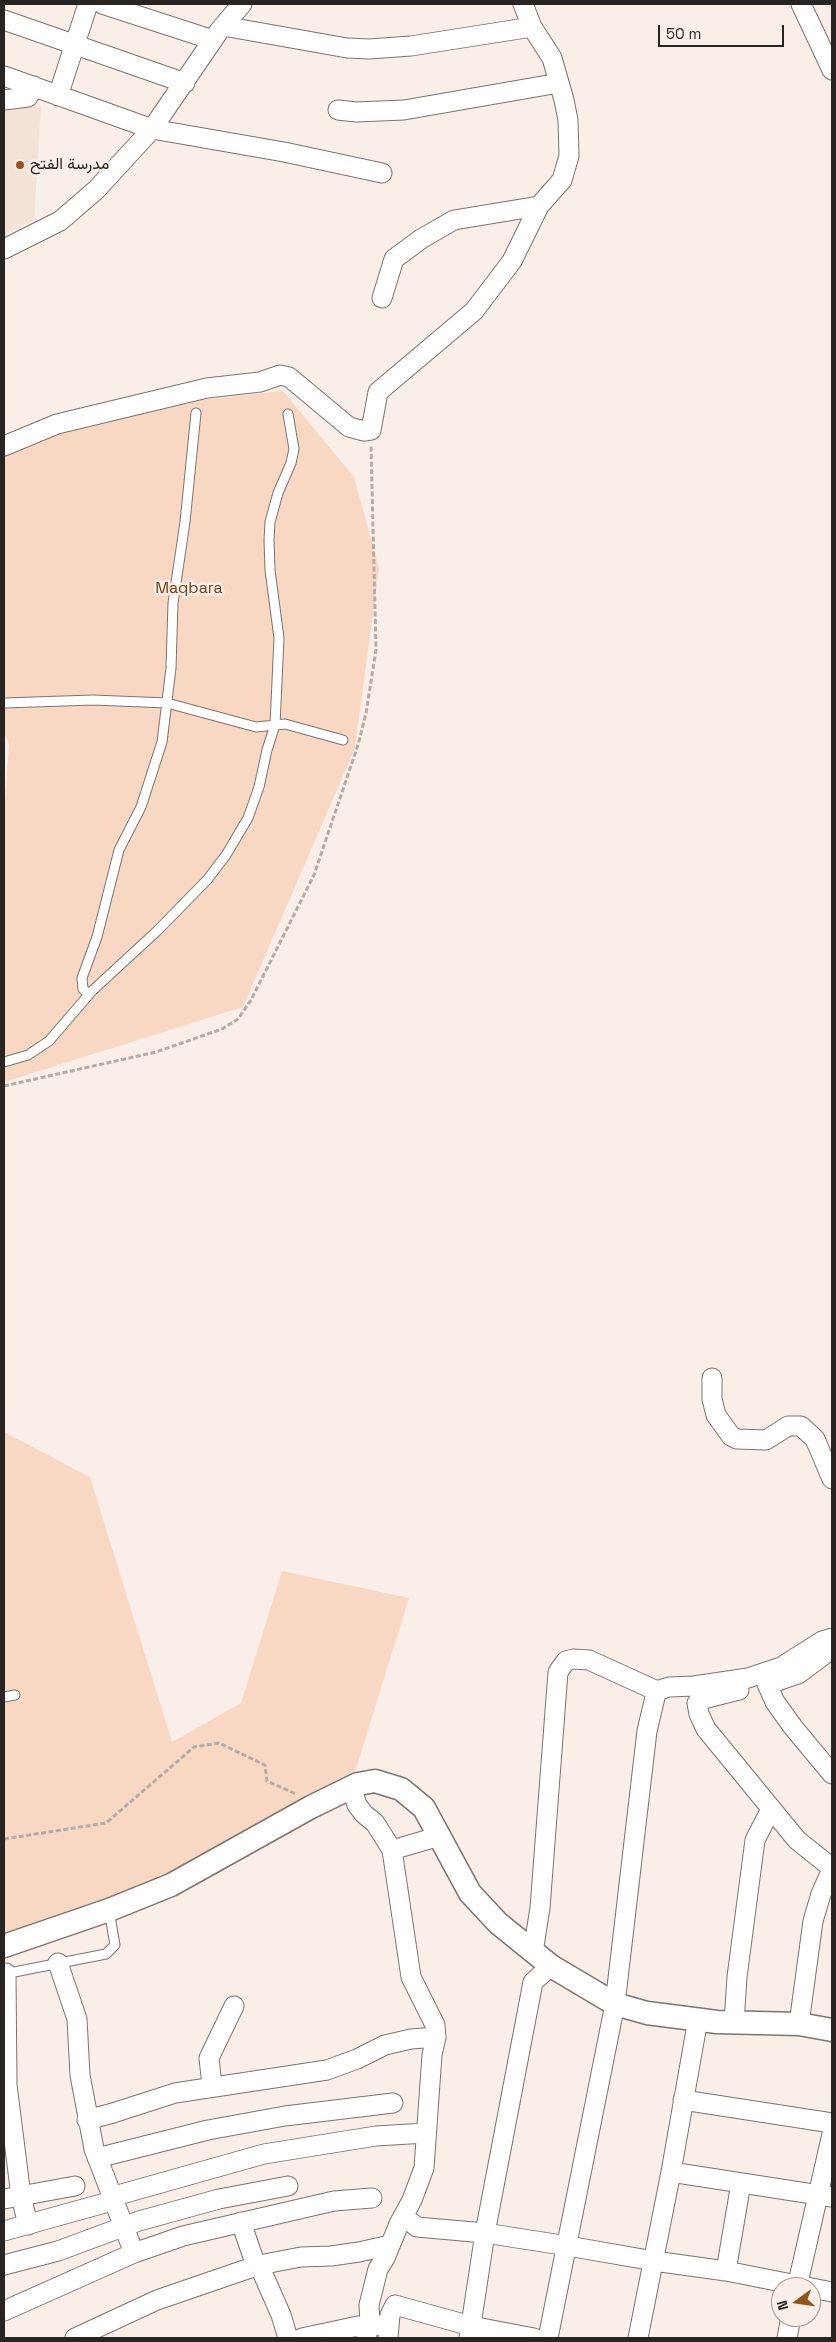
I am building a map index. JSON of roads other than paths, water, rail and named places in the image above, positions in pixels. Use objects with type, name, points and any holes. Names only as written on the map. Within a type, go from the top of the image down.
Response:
[{"type":"street","points":[[58,96],[88,4]]},
{"type":"street","points":[[102,4],[218,33],[347,48],[369,49],[411,46],[532,27]]},
{"type":"street","points":[[4,249],[40,232],[77,208],[96,190],[152,129],[185,84],[218,33],[242,4]]},
{"type":"street","points":[[4,446],[57,424],[207,388],[260,382],[280,375],[289,377],[349,428],[364,431],[371,430],[378,392],[474,311],[512,262],[539,206],[562,180],[570,156],[568,120],[552,58],[532,27],[523,4]]},
{"type":"street","points":[[800,4],[832,70]]},
{"type":"street","points":[[4,20],[185,84]]},
{"type":"street","points":[[4,76],[152,129],[284,152],[382,173]]},
{"type":"street","points":[[338,110],[356,112],[404,110],[559,83]]},
{"type":"street","points":[[4,100],[28,97],[34,86]]},
{"type":"street","points":[[382,298],[394,259],[421,238],[454,220],[539,206]]},
{"type":"street","points":[[712,1378],[712,1398],[716,1415],[725,1431],[737,1439],[766,1440],[788,1426],[801,1426],[815,1439],[832,1479]]},
{"type":"street","points":[[533,1952],[540,1908],[558,1672],[566,1661],[573,1659],[589,1660],[657,1691],[669,1687],[694,1686],[748,1678],[781,1667],[822,1641],[832,1638]]},
{"type":"street","points":[[798,2024],[813,1920],[821,1894],[832,1869],[797,1840],[771,1809],[706,1729],[697,1703],[705,1698],[767,1684],[798,1674],[829,1658]]},
{"type":"street","points":[[767,1684],[775,1702],[793,1727],[832,1774]]},
{"type":"street","points":[[548,2338],[568,2246],[615,2004],[647,1731],[652,1703],[657,1691]]},
{"type":"street","points":[[4,1946],[109,1910],[171,1885],[318,1804],[358,1784],[375,1781],[401,1790],[424,1808],[470,1893],[498,1923],[551,1966],[615,2004],[647,2013],[734,2023],[798,2024],[832,2030]]},
{"type":"street","points":[[358,1784],[353,1792],[357,1805],[375,1823],[392,1850],[412,1977],[435,2024],[436,2037],[432,2055],[424,2168],[386,2258],[378,2269],[369,2305],[368,2331]]},
{"type":"street","points":[[734,2023],[737,1977],[755,1840],[771,1809]]},
{"type":"street","points":[[392,1850],[440,1836]]},
{"type":"street","points":[[58,1963],[77,2019],[80,2075],[87,2120],[96,2158],[134,2253]]},
{"type":"street","points":[[470,2332],[486,2233],[534,1982],[551,1966]]},
{"type":"street","points":[[5,1974],[12,2198],[28,2225]]},
{"type":"street","points":[[212,2086],[209,2058],[234,2006]]},
{"type":"street","points":[[638,2338],[672,2172],[698,2019]]},
{"type":"street","points":[[87,2120],[164,2096],[212,2086],[327,2070],[357,2060],[385,2045],[411,2039],[436,2037]]},
{"type":"street","points":[[683,2100],[832,2124]]},
{"type":"street","points":[[96,2158],[208,2130],[285,2116],[393,2102]]},
{"type":"street","points":[[4,2231],[264,2154],[376,2136],[426,2134]]},
{"type":"street","points":[[800,2277],[825,2196],[832,2134]]},
{"type":"street","points":[[672,2172],[825,2196]]},
{"type":"street","points":[[726,2271],[741,2182]]},
{"type":"street","points":[[12,2198],[74,2186]]},
{"type":"street","points":[[4,2265],[58,2252],[123,2225],[219,2199],[288,2186]]},
{"type":"street","points":[[4,2311],[134,2253],[183,2236],[334,2201],[372,2198]]},
{"type":"street","points":[[403,2216],[417,2226],[486,2233],[771,2280]]},
{"type":"street","points":[[241,2222],[257,2265],[276,2302],[288,2338]]},
{"type":"street","points":[[75,2338],[157,2300],[257,2265],[293,2258],[354,2253],[390,2245]]},
{"type":"street","points":[[302,2338],[368,2331],[388,2332],[395,2305],[470,2332],[534,2338]]},
{"type":"lane","points":[[90,994],[83,989],[82,978],[97,937],[119,850],[141,807],[162,742],[171,668],[173,603],[196,413]]},
{"type":"lane","points":[[4,1062],[28,1055],[49,1041],[90,994],[157,931],[207,880],[226,855],[254,802],[266,750],[275,725],[279,638],[270,570],[269,540],[270,522],[278,493],[291,463],[294,448],[288,414]]},
{"type":"lane","points":[[4,703],[93,700],[167,703],[256,727],[285,724],[343,740]]},
{"type":"lane","points":[[4,1697],[15,1695]]},
{"type":"lane","points":[[5,1974],[106,1954],[115,1945],[109,1910]]},
{"type":"place","name":"مدرسة الفتح","points":[[20,165]]},
{"type":"park label","name":"Maqbara","points":[[189,589]]}]
